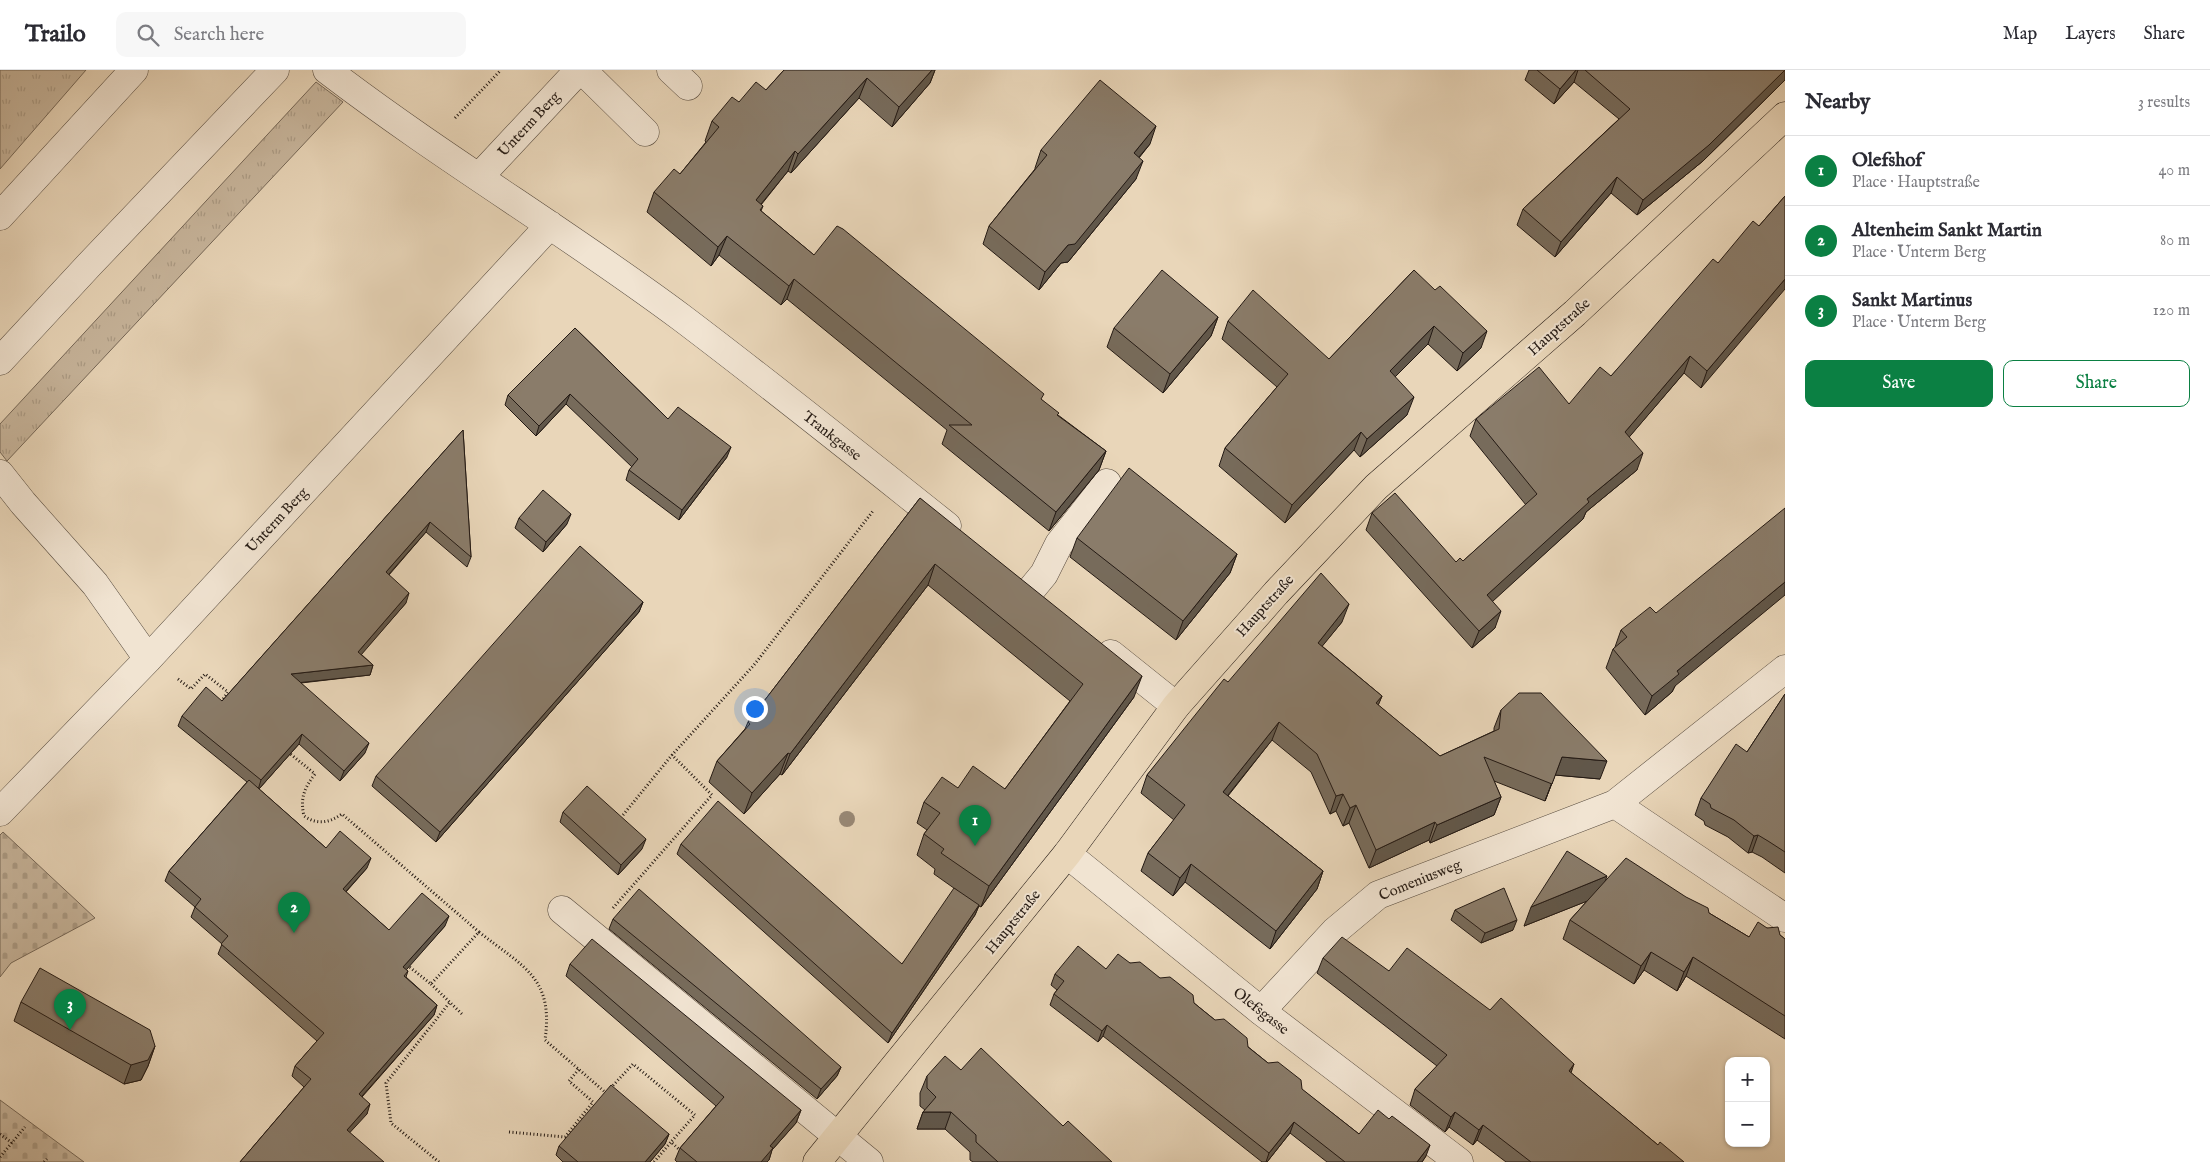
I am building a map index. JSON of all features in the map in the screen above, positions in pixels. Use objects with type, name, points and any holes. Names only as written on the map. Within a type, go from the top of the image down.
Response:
[{"type":"main road","name":"Hauptstraße","points":[[817,1162],[1067,854],[1176,706],[1276,593],[1376,487],[1575,313],[1785,116]]},
{"type":"street","points":[[0,216],[134,70]]},
{"type":"street","points":[[0,362],[89,265],[275,70]]},
{"type":"street","name":"Trankgasse","points":[[327,70],[430,144],[550,225],[682,318],[964,539]]},
{"type":"street","points":[[580,70],[645,132]]},
{"type":"street","name":"Unterm Berg","points":[[479,178],[580,70]]},
{"type":"street","name":"Unterm Berg","points":[[0,812],[148,659],[550,225]]},
{"type":"street","points":[[0,474],[23,503],[95,584],[148,659]]},
{"type":"street","points":[[1030,591],[1044,574],[1059,544],[1106,483]]},
{"type":"street","points":[[1008,574],[1054,609]]},
{"type":"street","points":[[1092,640],[1176,706]]},
{"type":"street","name":"Comeniusweg","points":[[1260,1012],[1335,931],[1378,895],[1615,804],[1785,669]]},
{"type":"street","points":[[1615,804],[1785,918]]},
{"type":"street","name":"Olefsgasse","points":[[1067,854],[1260,1012],[1459,1162]]},
{"type":"street","points":[[562,910],[869,1162]]},
{"type":"path","points":[[430,144],[501,70]]},
{"type":"path","points":[[623,815],[672,755],[754,665],[893,484]]},
{"type":"path","points":[[186,686],[191,689],[205,674],[228,692],[223,699],[231,705]]},
{"type":"path","points":[[284,749],[315,774],[303,793],[301,804],[304,816],[311,821],[327,822],[342,814],[532,975],[542,988],[547,1012],[545,1040],[606,1093],[633,1064],[695,1115],[654,1162]]},
{"type":"path","points":[[590,933],[712,795],[672,755]]},
{"type":"path","points":[[431,984],[479,932]]},
{"type":"path","points":[[402,962],[431,984],[463,1015]]},
{"type":"path","points":[[439,1162],[391,1123],[386,1083],[450,1002]]},
{"type":"path","points":[[510,1132],[566,1136],[593,1102],[569,1081],[579,1069]]},
{"type":"path","points":[[0,1157],[25,1127]]},
{"type":"path","points":[[0,1134],[12,1143]]},
{"type":"path","points":[[671,1142],[685,1155]]},
{"type":"green space","points":[[0,70],[86,70],[0,169]]},
{"type":"green space","points":[[316,82],[343,102],[7,461],[0,452],[0,424]]},
{"type":"green space","points":[[3,832],[95,918],[11,963],[0,977],[0,835]]},
{"type":"green space","points":[[0,1100],[84,1162],[0,1162]]},
{"type":"building","points":[[784,70],[932,70],[899,107],[867,78],[798,154],[795,151],[756,200],[763,206],[760,210],[814,255],[837,226],[843,229],[1044,394],[1041,399],[1059,413],[1057,415],[1106,451],[1056,512],[949,425],[972,425],[794,279],[789,286],[727,236],[718,247],[654,192],[674,169],[680,174],[719,127],[712,121],[732,97],[739,102],[756,82],[766,90]]},
{"type":"building","points":[[1537,70],[1576,70],[1560,89]]},
{"type":"building","points":[[1585,70],[1785,70],[1709,145],[1643,200],[1617,177],[1561,242],[1523,209],[1630,109]]},
{"type":"building","points":[[1100,80],[1156,126],[1134,153],[1143,161],[1075,244],[1068,245],[1045,272],[989,226],[1047,155],[1041,150]]},
{"type":"building","points":[[1785,196],[1785,279],[1707,371],[1690,356],[1625,432],[1643,453],[1587,499],[1589,502],[1487,595],[1501,611],[1479,631],[1372,513],[1395,493],[1456,562],[1460,558],[1463,561],[1537,494],[1476,419],[1539,367],[1569,404],[1600,367],[1611,376],[1713,259],[1718,263],[1753,221],[1759,226]]},
{"type":"building","points":[[1162,270],[1218,317],[1170,374],[1114,328]]},
{"type":"building","points":[[1414,270],[1435,290],[1440,286],[1487,331],[1463,353],[1434,326],[1390,371],[1414,397],[1367,439],[1361,432],[1292,505],[1225,448],[1288,374],[1228,321],[1253,290],[1329,359]]},
{"type":"building","points":[[575,328],[668,419],[678,407],[731,447],[682,510],[629,470],[638,459],[570,394],[539,426],[508,395]]},
{"type":"building","points":[[463,430],[471,557],[430,522],[386,572],[409,593],[358,652],[373,665],[291,674],[369,743],[344,771],[302,734],[261,780],[182,716],[206,687],[222,701]]},
{"type":"building","points":[[1129,468],[1237,554],[1183,621],[1077,538]]},
{"type":"building","points":[[543,490],[571,514],[546,542],[519,518]]},
{"type":"building","points":[[920,498],[1142,676],[989,886],[941,853],[944,849],[924,834],[940,813],[924,802],[942,777],[958,788],[973,766],[1005,789],[1083,684],[935,564],[790,754],[788,753],[752,793],[717,761],[750,724],[748,722]]},
{"type":"building","points":[[1785,508],[1785,582],[1677,671],[1679,674],[1652,696],[1613,649],[1627,637],[1621,630],[1650,607],[1656,613]]},
{"type":"building","points":[[580,546],[643,602],[440,832],[376,776]]},
{"type":"building","points":[[1321,573],[1349,604],[1318,643],[1382,696],[1376,703],[1440,756],[1499,729],[1501,710],[1519,693],[1541,693],[1607,761],[1562,757],[1552,784],[1484,757],[1501,797],[1437,825],[1435,822],[1376,850],[1356,805],[1350,808],[1343,794],[1336,796],[1317,754],[1279,722],[1223,792],[1323,871],[1276,931],[1191,864],[1180,878],[1148,853],[1185,805],[1147,775],[1224,679],[1228,682]]},
{"type":"building","points":[[1785,694],[1785,852],[1758,835],[1754,836],[1734,820],[1711,808],[1710,804],[1701,798],[1736,744],[1747,752]]},
{"type":"building","points":[[249,780],[326,848],[340,831],[371,858],[343,889],[389,930],[422,893],[449,916],[403,967],[408,971],[404,976],[437,1005],[359,1094],[370,1104],[347,1130],[384,1162],[240,1162],[311,1079],[295,1066],[324,1033],[221,944],[228,936],[195,907],[201,899],[169,871]]},
{"type":"building","points":[[587,786],[646,839],[621,865],[563,812]]},
{"type":"building","points":[[718,801],[902,964],[954,888],[979,905],[892,1033],[681,844]]},
{"type":"building","points":[[1567,851],[1607,876],[1531,907]]},
{"type":"building","points":[[1626,858],[1686,897],[1708,908],[1709,913],[1749,937],[1758,922],[1767,928],[1778,927],[1780,935],[1785,939],[1785,1016],[1693,957],[1684,972],[1651,952],[1641,966],[1570,920]]},
{"type":"building","points":[[1504,888],[1517,920],[1485,933],[1455,910]]},
{"type":"building","points":[[639,889],[841,1067],[821,1089],[613,919]]},
{"type":"building","points":[[1342,937],[1389,971],[1407,948],[1490,1010],[1501,998],[1574,1064],[1569,1071],[1658,1145],[1660,1142],[1684,1162],[1531,1162],[1483,1125],[1479,1130],[1455,1112],[1451,1117],[1415,1089],[1447,1055],[1323,958]]},
{"type":"building","points":[[592,939],[801,1110],[770,1146],[773,1148],[761,1162],[697,1162],[680,1148],[724,1097],[570,964]]},
{"type":"building","points":[[1078,946],[1106,969],[1118,954],[1130,963],[1140,962],[1160,978],[1170,977],[1193,995],[1194,1003],[1215,1020],[1224,1019],[1247,1038],[1248,1047],[1268,1063],[1278,1062],[1301,1080],[1302,1089],[1359,1134],[1378,1110],[1389,1119],[1392,1116],[1430,1145],[1417,1162],[1345,1162],[1294,1122],[1269,1153],[1107,1025],[1102,1031],[1054,994],[1064,981],[1055,974]]},
{"type":"building","points":[[40,968],[150,1030],[155,1046],[148,1060],[131,1065],[21,1002]]},
{"type":"building","points":[[981,1048],[1063,1126],[1068,1121],[1112,1162],[998,1162],[976,1142],[976,1135],[951,1112],[923,1112],[936,1097],[927,1088],[927,1076],[945,1056],[961,1070]]},
{"type":"building","points":[[611,1085],[669,1134],[645,1162],[578,1162],[559,1146]]},
{"type":"place","name":"Olefshof","points":[[975,846]]},
{"type":"place","name":"Altenheim Sankt Martin","points":[[294,933]]},
{"type":"place","name":"Sankt Martinus","points":[[70,1030]]}]
